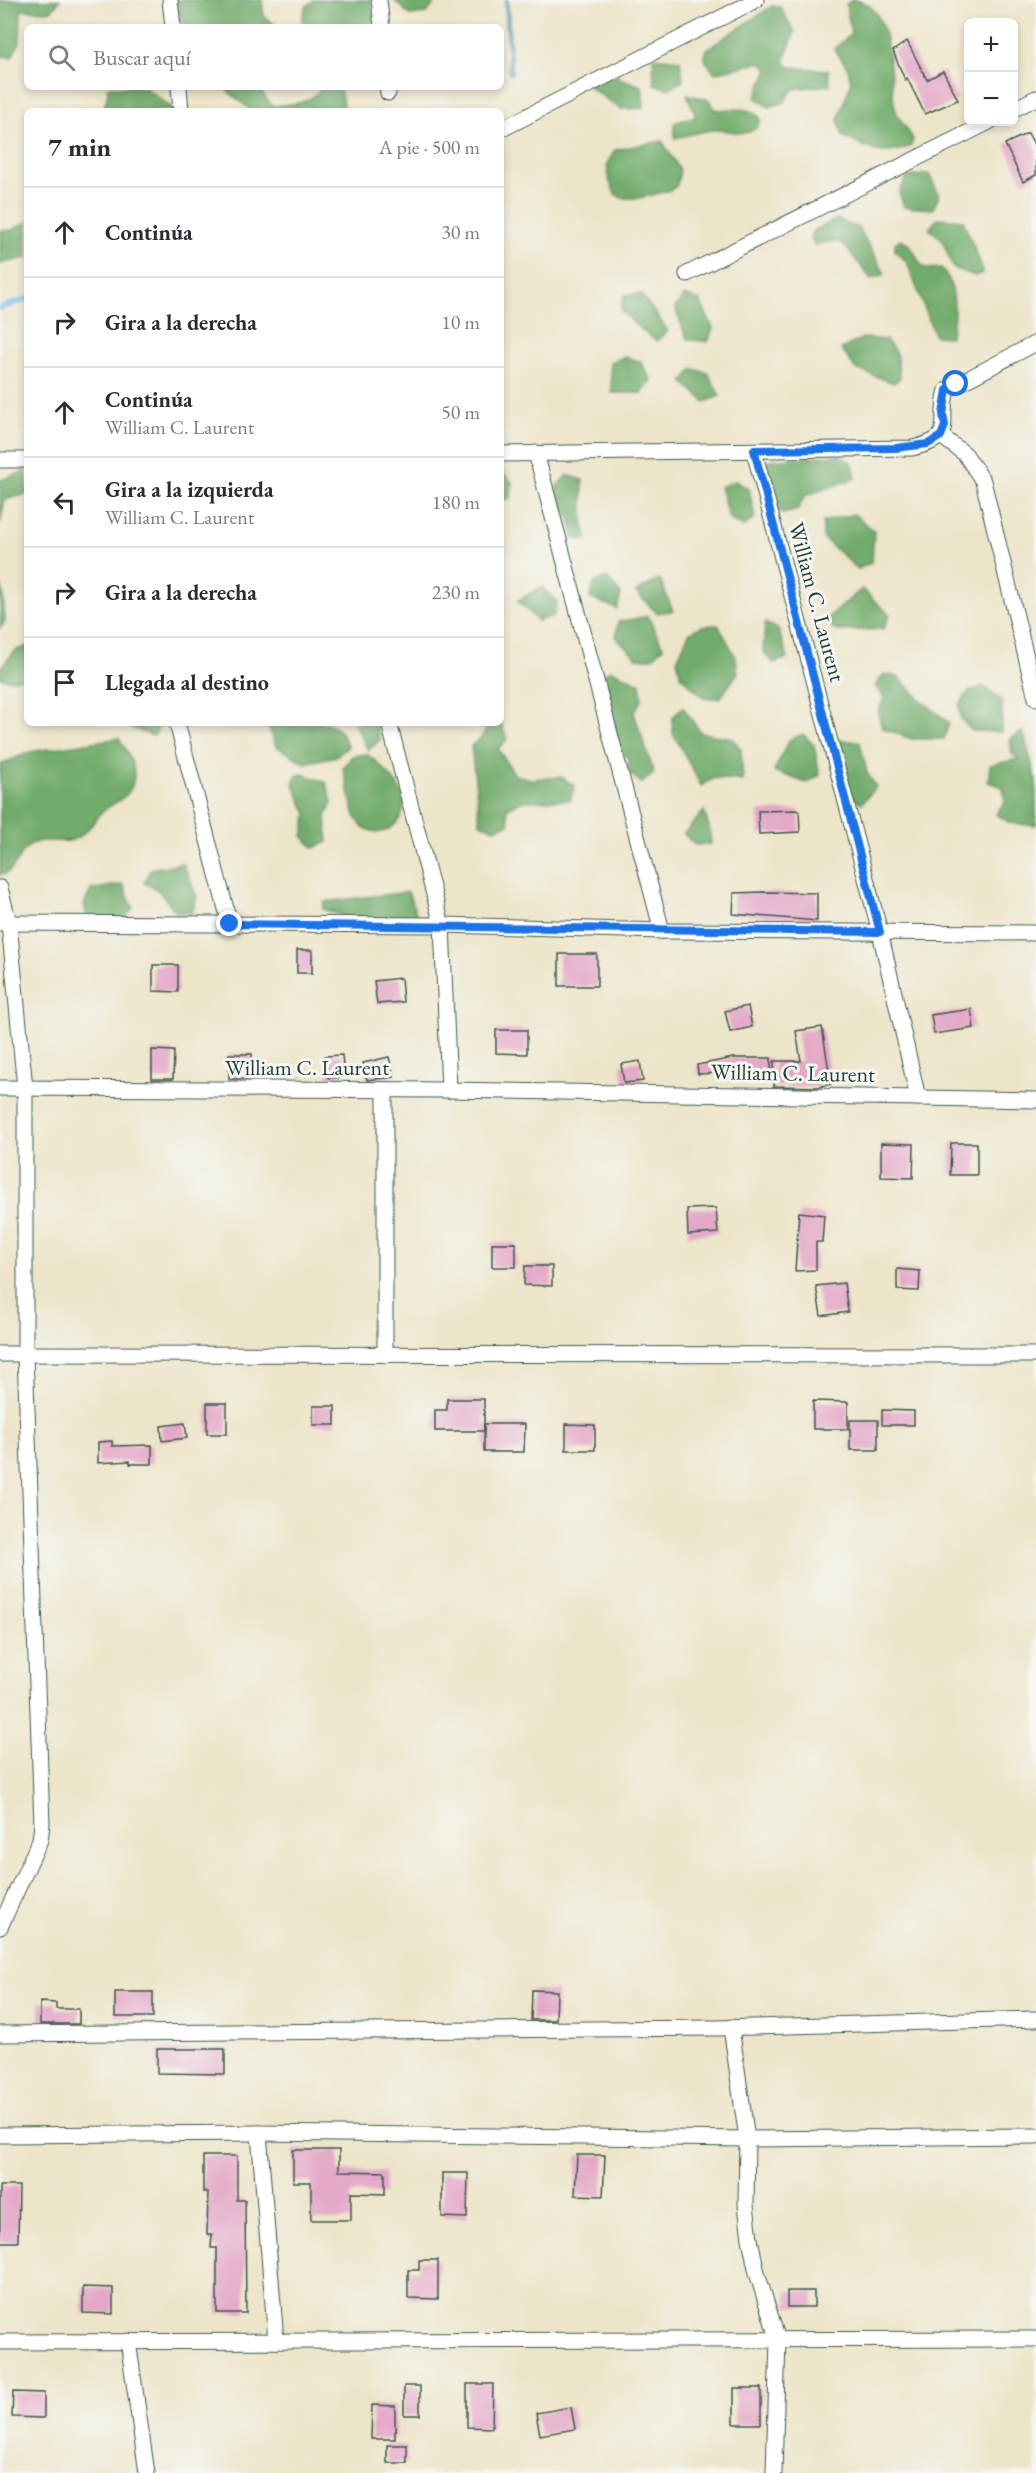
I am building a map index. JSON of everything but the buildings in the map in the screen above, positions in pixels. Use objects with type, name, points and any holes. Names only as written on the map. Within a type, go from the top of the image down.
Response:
[{"type":"street","points":[[170,0],[173,24]]},
{"type":"street","points":[[379,0],[381,24]]},
{"type":"street","points":[[504,128],[756,0]]},
{"type":"street","points":[[179,90],[181,108]]},
{"type":"street","points":[[1018,107],[1036,98]]},
{"type":"street","points":[[687,274],[981,126]]},
{"type":"street","points":[[504,454],[896,448],[928,444],[941,436],[945,426],[943,414],[947,390],[1036,343]]},
{"type":"street","points":[[941,436],[965,454],[983,481],[1036,698]]},
{"type":"street","name":"William C. Laurent","points":[[0,1088],[449,1090],[918,1098],[880,932],[754,450]]},
{"type":"street","points":[[536,453],[662,931]]},
{"type":"street","points":[[0,460],[24,460]]},
{"type":"street","points":[[178,726],[230,924]]},
{"type":"street","points":[[390,726],[442,925],[449,1090]]},
{"type":"street","points":[[0,888],[25,1088],[26,1354],[42,1824],[39,1840],[0,1928]]},
{"type":"street","points":[[4,923],[442,925],[662,931],[1036,933]]},
{"type":"street","points":[[385,1090],[385,1355]]},
{"type":"street","points":[[918,1098],[1036,1100]]},
{"type":"street","points":[[0,1354],[1036,1355]]},
{"type":"street","points":[[0,2034],[731,2027],[1036,2019]]},
{"type":"street","points":[[731,2027],[747,2139],[746,2205],[750,2239],[757,2273],[778,2340],[774,2473]]},
{"type":"street","points":[[260,2133],[276,2341]]},
{"type":"street","points":[[0,2135],[260,2133],[747,2139],[1036,2136]]},
{"type":"street","points":[[0,2342],[1036,2339]]},
{"type":"street","points":[[128,2341],[147,2473]]},
{"type":"green space","points":[[0,0],[60,0],[51,11],[21,10],[20,42],[12,57],[0,56]]},
{"type":"green space","points":[[175,0],[262,0],[264,16],[274,24],[182,24]]},
{"type":"green space","points":[[314,0],[371,0],[373,18],[370,24],[313,24],[302,22],[305,8]]},
{"type":"green space","points":[[394,0],[437,0],[427,13],[410,15]]},
{"type":"green space","points":[[852,0],[866,4],[876,13],[883,28],[896,111],[913,139],[911,146],[901,150],[876,151],[843,136],[838,120],[851,83],[848,68],[834,49],[851,34],[846,4]]},
{"type":"green space","points":[[772,6],[780,7],[795,32],[784,61],[790,67],[828,70],[830,85],[793,89],[784,102],[769,107],[756,98],[768,69],[761,62],[715,73],[704,59],[706,50]]},
{"type":"green space","points":[[653,57],[680,60],[683,81],[668,89],[654,84]]},
{"type":"green space","points":[[595,65],[611,65],[619,78],[642,86],[644,108],[621,109],[589,87],[586,79]]},
{"type":"green space","points":[[108,90],[148,90],[172,108],[104,108]]},
{"type":"green space","points":[[227,90],[259,90],[272,106],[306,100],[320,90],[340,90],[344,108],[248,108]]},
{"type":"green space","points":[[687,94],[709,100],[716,110],[746,110],[761,119],[752,131],[740,133],[712,130],[675,138],[674,123],[696,116]]},
{"type":"green space","points":[[662,141],[680,170],[677,185],[671,190],[640,198],[622,198],[615,194],[609,180],[607,164],[615,150]]},
{"type":"green space","points":[[929,174],[939,195],[933,209],[904,207],[899,193],[907,177]]},
{"type":"green space","points":[[938,218],[963,220],[982,273],[975,276],[953,268],[942,239],[929,229]]},
{"type":"green space","points":[[837,219],[859,228],[885,274],[871,279],[839,242],[814,245],[810,237],[815,230]]},
{"type":"green space","points":[[24,224],[24,259],[0,264],[0,231],[12,230]]},
{"type":"green space","points":[[901,239],[911,247],[922,266],[926,269],[941,268],[950,283],[954,301],[950,337],[935,336],[907,262],[895,251],[895,243]]},
{"type":"green space","points":[[641,294],[668,331],[656,341],[621,310],[624,295]]},
{"type":"green space","points":[[685,295],[700,301],[713,328],[708,342],[687,339],[675,308]]},
{"type":"green space","points":[[863,338],[886,340],[896,353],[900,378],[894,383],[856,369],[841,349]]},
{"type":"green space","points":[[624,357],[640,361],[652,381],[641,393],[612,393],[610,362]]},
{"type":"green space","points":[[693,369],[708,373],[720,396],[705,402],[683,382]]},
{"type":"green space","points":[[840,455],[853,464],[856,478],[805,496],[797,510],[783,514],[770,505],[757,476],[769,460]]},
{"type":"green space","points":[[24,472],[24,495],[5,500],[0,524],[0,480]]},
{"type":"green space","points":[[504,474],[512,482],[511,498],[504,499]]},
{"type":"green space","points":[[567,475],[583,480],[583,521],[588,539],[573,539],[571,520],[554,501],[557,486]]},
{"type":"green space","points":[[735,481],[749,489],[755,518],[743,527],[729,519],[720,487]]},
{"type":"green space","points":[[854,514],[874,531],[872,562],[858,569],[823,538],[823,522]]},
{"type":"green space","points":[[607,578],[621,594],[617,609],[590,598],[594,583]]},
{"type":"green space","points":[[660,579],[673,611],[657,613],[636,592]]},
{"type":"green space","points":[[0,585],[3,591],[5,622],[0,628]]},
{"type":"green space","points":[[541,587],[557,601],[554,616],[538,621],[518,601]]},
{"type":"green space","points":[[862,589],[890,615],[883,629],[836,631],[825,620]]},
{"type":"green space","points":[[648,616],[663,647],[652,658],[637,658],[616,637],[618,622]]},
{"type":"green space","points":[[765,623],[778,629],[788,658],[773,663],[763,651]]},
{"type":"green space","points":[[718,625],[736,657],[738,673],[720,698],[704,698],[681,676],[677,660],[689,633],[702,626]]},
{"type":"green space","points":[[24,647],[24,678],[9,680],[0,677],[0,668],[15,651]]},
{"type":"green space","points":[[611,670],[640,683],[642,699],[634,713],[654,773],[642,783],[629,773],[628,758],[606,736],[598,677]]},
{"type":"green space","points":[[884,674],[898,677],[949,723],[944,739],[912,739],[882,728],[878,712],[884,698],[875,686]]},
{"type":"green space","points":[[983,686],[1002,701],[1002,732],[972,731],[961,719],[959,705],[968,692]]},
{"type":"green space","points":[[683,707],[701,733],[732,738],[741,749],[743,781],[714,778],[701,786],[673,733],[672,718]]},
{"type":"green space","points":[[126,726],[159,726],[154,736]]},
{"type":"green space","points":[[268,726],[332,726],[341,732],[348,747],[336,756],[305,763],[276,746]]},
{"type":"green space","points":[[356,726],[376,726],[380,740],[368,750]]},
{"type":"green space","points":[[488,726],[502,726],[507,739],[498,749],[515,775],[531,779],[561,777],[575,786],[570,800],[523,801],[507,808],[509,824],[494,829],[480,823],[471,746],[482,737]]},
{"type":"green space","points":[[1023,731],[1036,780],[1036,826],[1010,823],[996,814],[1005,802],[1003,787],[988,782],[990,765],[1019,759],[1012,754],[1010,739]]},
{"type":"green space","points":[[803,734],[814,745],[820,775],[806,783],[774,771],[789,740]]},
{"type":"green space","points":[[119,738],[134,771],[132,786],[128,793],[102,812],[82,835],[68,841],[36,842],[25,849],[11,870],[0,875],[0,765],[29,752]]},
{"type":"green space","points":[[830,739],[860,742],[867,773],[876,787],[862,803],[848,795]]},
{"type":"green space","points":[[367,754],[382,767],[403,796],[404,808],[400,819],[396,824],[381,832],[363,828],[355,816],[343,769],[352,756]]},
{"type":"green space","points":[[303,774],[326,782],[332,802],[326,817],[328,842],[314,848],[303,836],[307,814],[293,783],[296,776]]},
{"type":"green space","points":[[704,811],[711,844],[695,845],[684,834]]},
{"type":"green space","points":[[183,863],[197,897],[192,913],[177,913],[158,890],[144,883],[151,869]]},
{"type":"green space","points":[[123,884],[133,908],[122,922],[88,920],[84,904],[91,890]]},
{"type":"green space","points":[[408,892],[418,918],[385,930],[323,909],[324,902]]},
{"type":"water","points":[[505,0],[508,0],[512,74],[509,74]]},
{"type":"waterway","points":[[0,308],[24,300]]},
{"type":"route","points":[[230,924],[880,932],[754,450],[912,448],[928,444],[941,436],[945,426],[944,400],[947,390],[956,384]]}]
